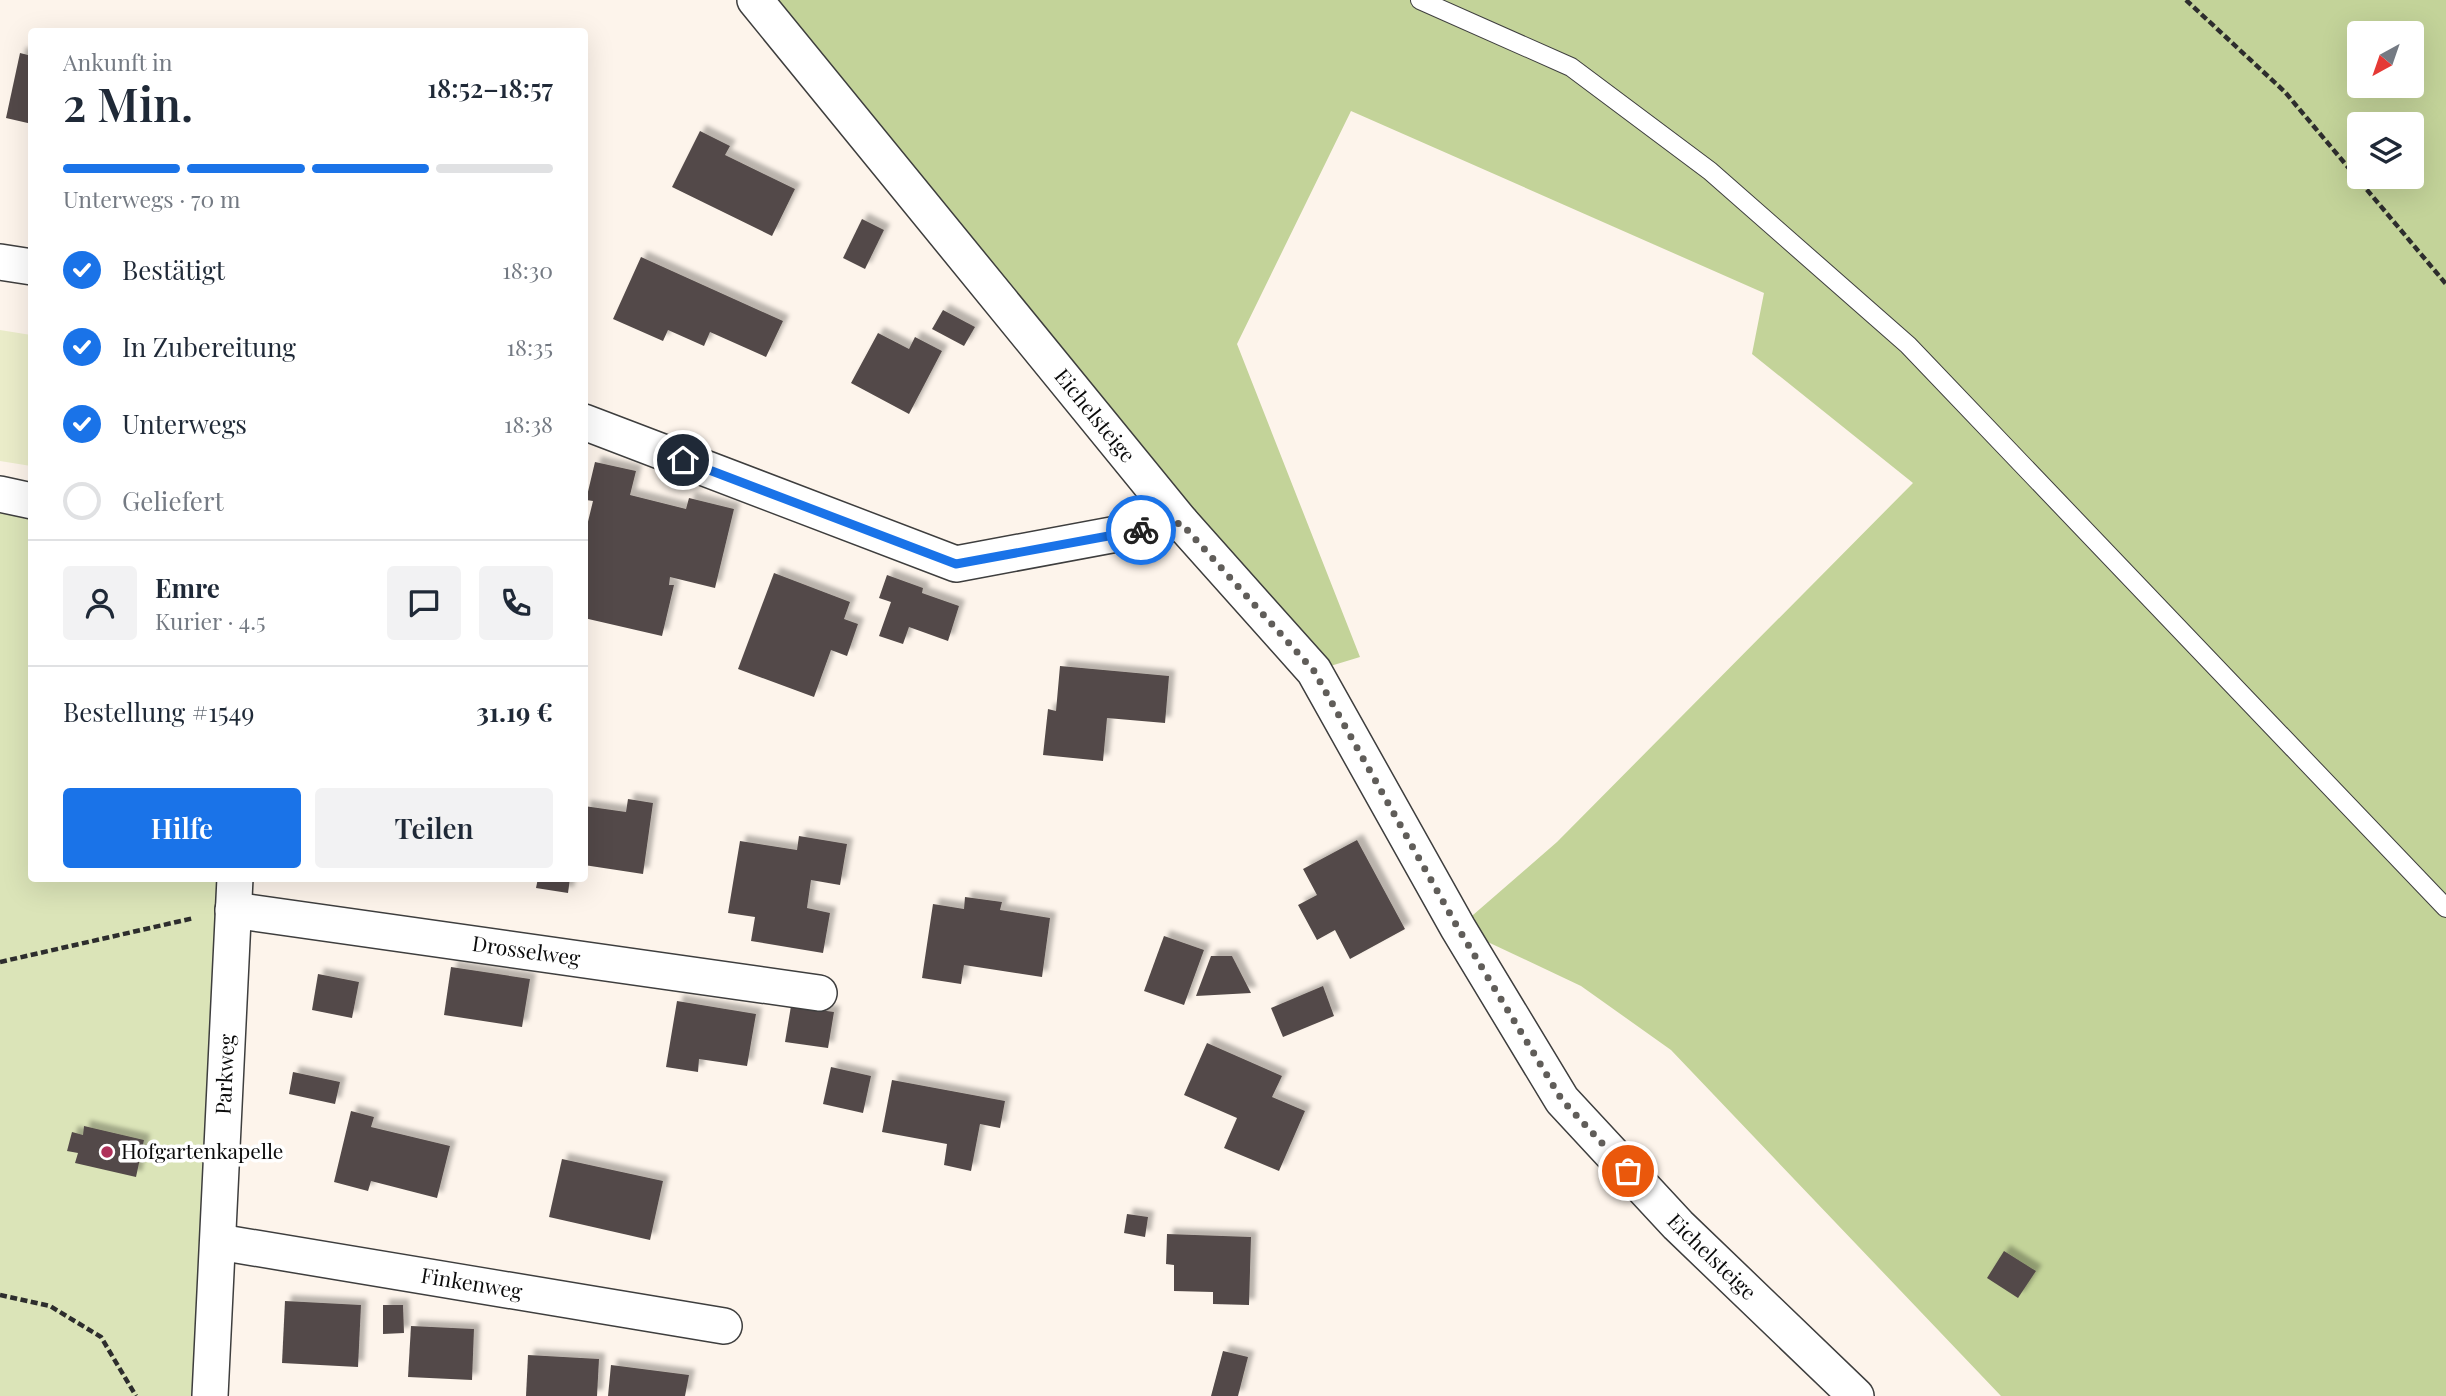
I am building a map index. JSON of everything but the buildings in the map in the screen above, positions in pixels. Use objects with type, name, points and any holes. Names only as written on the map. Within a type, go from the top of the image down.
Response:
[{"type":"street","name":"Eichelsteige","points":[[755,0],[1181,523],[1314,671],[1458,928],[1562,1100],[1678,1225],[1856,1396]]},
{"type":"street","points":[[0,262],[28,266]]},
{"type":"street","points":[[588,424],[956,564],[1181,523]]},
{"type":"street","points":[[0,494],[28,500]]},
{"type":"street","name":"Drosselweg","points":[[234,894],[819,993]]},
{"type":"street","name":"Parkweg","points":[[210,1396],[234,894]]},
{"type":"street","name":"Finkenweg","points":[[219,1242],[724,1326]]},
{"type":"lane","points":[[1420,0],[1571,67],[1710,171],[1908,345],[2446,908]]},
{"type":"path","points":[[2186,0],[2285,92],[2446,284]]},
{"type":"path","points":[[0,961],[234,894]]},
{"type":"path","points":[[0,1295],[50,1306],[101,1337],[136,1396]]},
{"type":"green space","points":[[758,0],[2446,0],[2446,1396],[2001,1396],[1671,1050],[1581,986],[1458,928],[1557,842],[1913,483],[1752,354],[1764,293],[1351,111],[1237,344],[1360,657],[1314,671]]},
{"type":"green space","points":[[0,330],[28,335],[28,466],[0,461]]},
{"type":"green space","points":[[0,494],[28,500],[28,882],[235,882],[210,1396],[0,1396]]},
{"type":"way so far","points":[[1141,530],[1181,523],[1314,671],[1458,928],[1562,1100],[1628,1171]]},
{"type":"place","name":"Hofgartenkapelle","points":[[107,1152]]},
{"type":"route","points":[[683,460],[956,564],[1141,530]]}]
